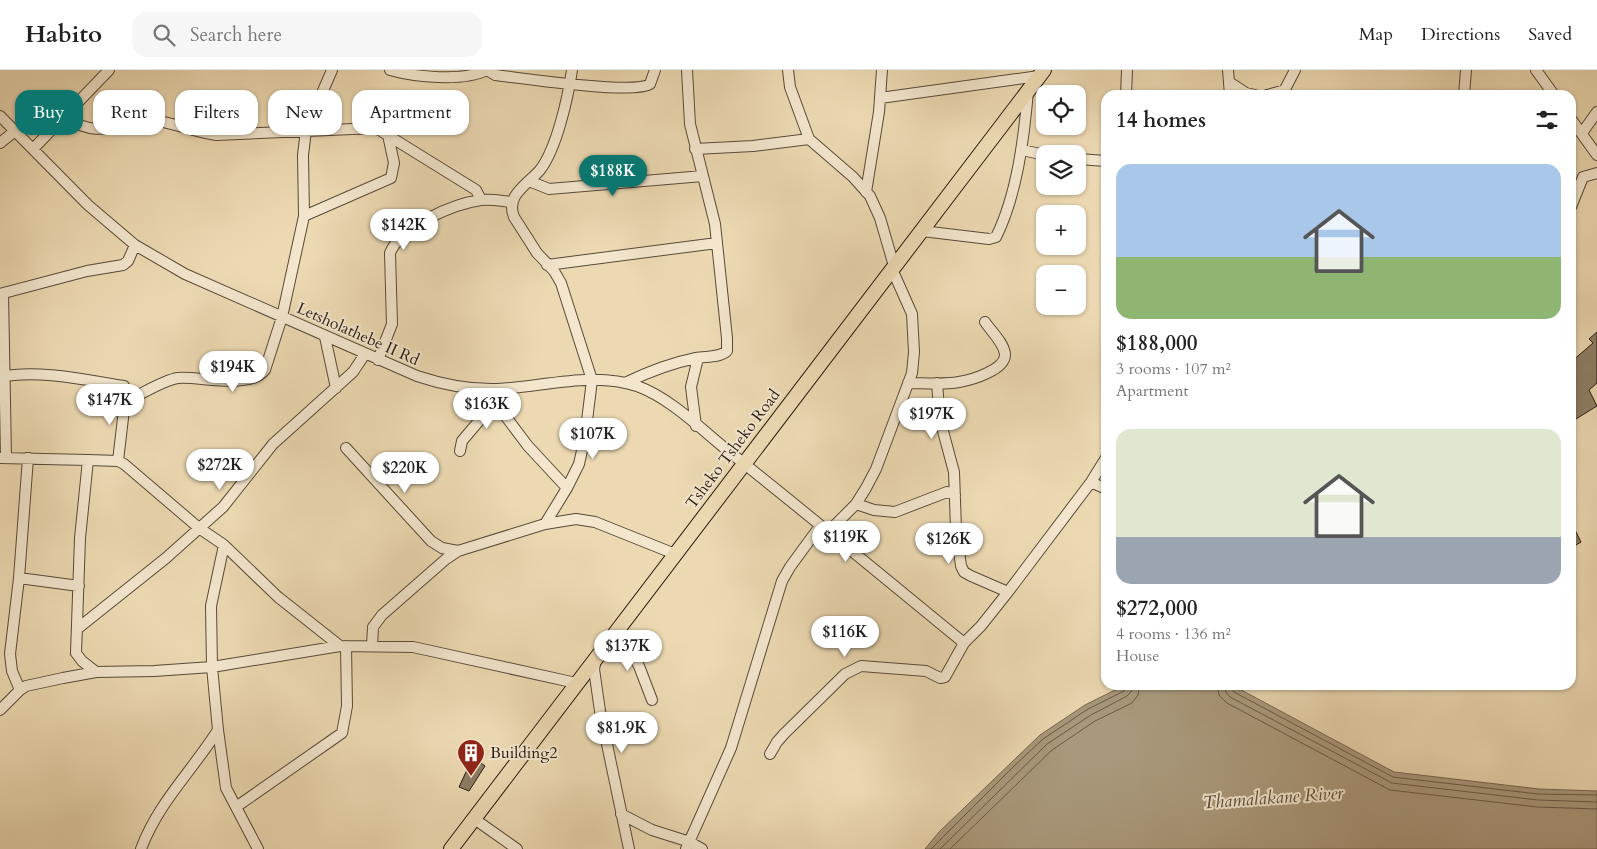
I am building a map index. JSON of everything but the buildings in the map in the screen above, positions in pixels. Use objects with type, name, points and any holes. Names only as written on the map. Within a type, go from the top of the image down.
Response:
[{"type":"highway","name":"Tsheko Tsheko Road","points":[[450,849],[1042,73]]},
{"type":"street","points":[[83,98],[109,70]]},
{"type":"street","points":[[323,90],[332,70]]},
{"type":"street","points":[[390,70],[420,76],[473,75],[487,70],[495,75],[569,84],[638,88],[650,84],[655,70]]},
{"type":"street","points":[[545,524],[579,464],[583,448],[592,380],[561,284],[554,271],[537,253],[511,210],[512,202],[520,188],[541,169],[549,153],[558,131],[572,70]]},
{"type":"street","points":[[625,383],[662,367],[698,358],[719,356],[727,351],[715,224],[690,124],[688,70]]},
{"type":"street","points":[[688,845],[730,748],[782,581],[790,567],[824,529],[856,504],[876,470],[914,363],[914,328],[909,305],[893,268],[880,218],[866,192],[853,176],[809,139],[795,102],[788,70]]},
{"type":"street","points":[[866,192],[880,98],[882,70]]},
{"type":"street","points":[[1126,70],[1126,90]]},
{"type":"street","points":[[1228,70],[1230,90]]},
{"type":"street","points":[[1285,90],[1295,70]]},
{"type":"street","points":[[1464,90],[1466,70]]},
{"type":"street","points":[[1536,70],[1550,90]]},
{"type":"street","points":[[880,98],[1042,73]]},
{"type":"street","points":[[1229,82],[1241,90]]},
{"type":"street","points":[[922,231],[994,239],[1011,193],[1022,150],[1028,90]]},
{"type":"street","points":[[1582,133],[1597,112]]},
{"type":"street","name":"Letsholathebe II Rd","points":[[0,116],[15,131]]},
{"type":"street","points":[[83,127],[106,129],[148,119],[216,136],[268,133]]},
{"type":"street","points":[[1576,125],[1597,155]]},
{"type":"street","points":[[0,143],[15,131]]},
{"type":"street","name":"Letsholathebe II Rd","points":[[19,135],[94,211],[135,245],[186,274],[378,360],[417,376],[454,386],[485,389],[592,380],[638,386],[666,401],[964,643]]},
{"type":"street","points":[[33,149],[47,135]]},
{"type":"street","points":[[125,402],[179,378],[217,381],[236,380],[262,375],[271,354],[282,317],[304,216],[303,155],[305,135]]},
{"type":"street","points":[[304,216],[392,178],[394,163],[388,135]]},
{"type":"street","points":[[388,135],[476,190],[481,200]]},
{"type":"street","points":[[695,149],[752,146],[809,139]]},
{"type":"street","points":[[1022,150],[1036,152]]},
{"type":"street","points":[[1086,160],[1101,161]]},
{"type":"street","points":[[1576,194],[1583,177],[1597,173]]},
{"type":"street","points":[[529,181],[549,189],[704,176]]},
{"type":"street","points":[[378,360],[392,324],[390,253],[394,244],[425,220],[454,207],[481,200],[512,202]]},
{"type":"street","points":[[547,265],[717,243]]},
{"type":"street","points":[[135,245],[128,261],[124,265],[87,271],[1,293],[3,458],[118,461],[200,528],[224,544],[278,597],[343,646]]},
{"type":"street","points":[[908,383],[958,382],[990,372],[1003,362],[1004,350],[985,322]]},
{"type":"street","points":[[324,337],[336,388]]},
{"type":"street","points":[[77,629],[166,558],[228,502],[273,444],[336,388],[356,368],[365,354]]},
{"type":"street","points":[[696,426],[691,387],[698,358]]},
{"type":"street","points":[[2,377],[31,374],[124,386],[126,390],[118,461]]},
{"type":"street","points":[[937,383],[940,420],[954,472],[958,543],[964,572],[1008,592]]},
{"type":"street","points":[[485,389],[528,446],[567,488]]},
{"type":"street","points":[[460,451],[462,441],[495,402]]},
{"type":"street","points":[[346,448],[431,541],[442,548],[458,551]]},
{"type":"street","points":[[20,690],[12,671],[10,654],[20,578],[28,458]]},
{"type":"street","points":[[88,460],[80,538],[76,653],[82,661],[96,672]]},
{"type":"street","points":[[770,754],[784,734],[849,670],[861,666],[926,671],[943,678],[964,643],[981,626],[1008,592],[1101,466]]},
{"type":"street","points":[[1091,482],[1101,487]]},
{"type":"street","points":[[856,504],[874,510],[896,512],[943,493],[947,492],[955,495]]},
{"type":"street","points":[[372,646],[373,627],[382,615],[446,558],[458,551],[509,537],[545,524],[576,519],[595,522],[675,554]]},
{"type":"street","points":[[224,544],[211,606],[212,667],[218,730],[226,786],[258,849]]},
{"type":"street","points":[[20,578],[79,586]]},
{"type":"street","points":[[612,638],[633,656],[639,666],[652,700]]},
{"type":"street","points":[[236,807],[342,733],[346,706],[343,646]]},
{"type":"street","points":[[0,710],[20,690],[34,684],[96,672],[212,667],[343,646],[413,647],[576,683]]},
{"type":"street","points":[[596,658],[594,668],[597,692],[629,849]]},
{"type":"street","points":[[141,849],[149,827],[162,805],[194,766],[218,730]]},
{"type":"street","points":[[622,814],[652,830],[702,849]]},
{"type":"street","points":[[473,818],[517,849]]},
{"type":"water","name":"Thamalakane River","points":[[1115,690],[1241,690],[1394,772],[1539,789],[1597,791],[1597,849],[925,849],[939,832],[1040,735],[1085,705]]},
{"type":"place","name":"Building2","points":[[471,777]]}]
